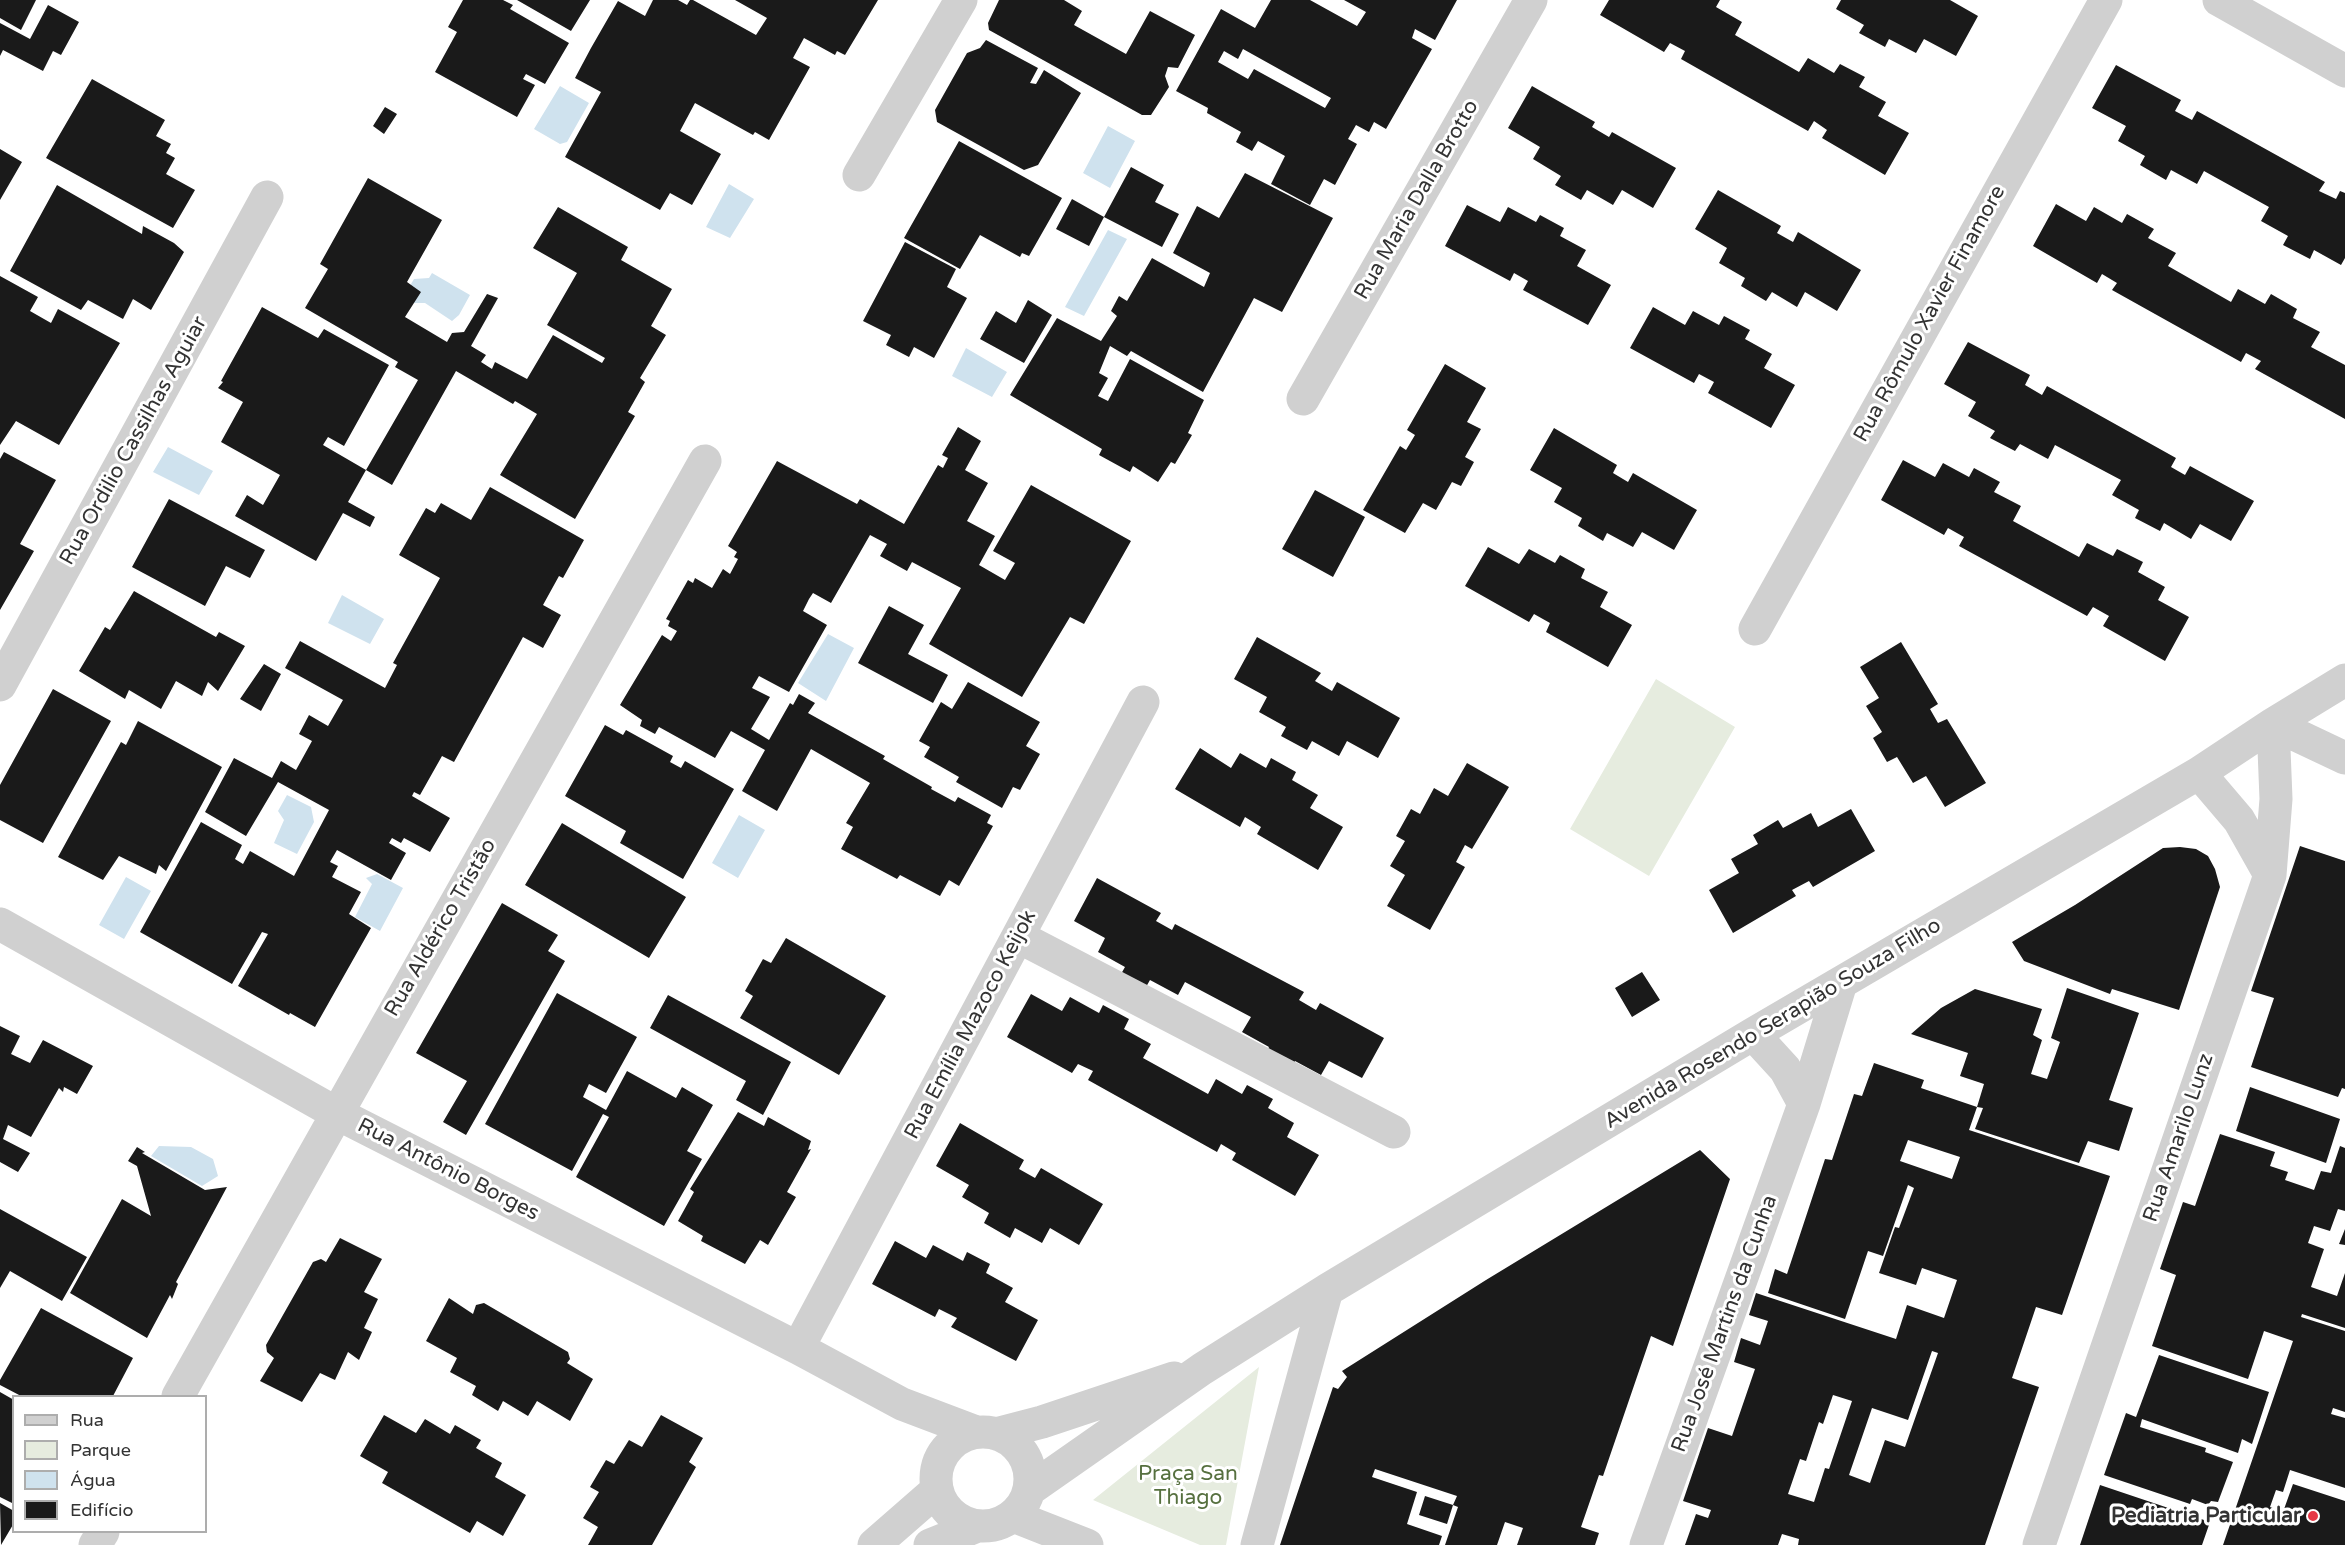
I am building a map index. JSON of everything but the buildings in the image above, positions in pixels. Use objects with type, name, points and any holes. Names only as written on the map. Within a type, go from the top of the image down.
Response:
[{"type":"street","points":[[859,175],[961,0]]},
{"type":"street","name":"Rua Maria Dalla Brotto","points":[[1303,399],[1531,0]]},
{"type":"street","name":"Rua Rômulo Xavier Finamore","points":[[1755,629],[2106,0]]},
{"type":"street","points":[[2219,0],[2345,71]]},
{"type":"street","name":"Rua Ordilio Cassilhas Aguiar","points":[[0,685],[267,197]]},
{"type":"street","name":"Rua Aldérico Tristão","points":[[179,1395],[705,461]]},
{"type":"street","name":"Avenida Rosendo Serapião Souza Filho","points":[[1021,1503],[1202,1369],[1327,1290],[1753,1034],[2199,773],[2345,680]]},
{"type":"street","name":"Rua Emília Mazoco Keijok","points":[[798,1348],[1143,702]]},
{"type":"street","points":[[2273,724],[2345,758]]},
{"type":"street","name":"Rua Amarilo Lunz","points":[[2039,1545],[2270,874],[2276,799],[2273,724]]},
{"type":"street","points":[[2199,773],[2239,820],[2270,874]]},
{"type":"street","name":"Rua Antônio Borges","points":[[0,924],[336,1113],[798,1348],[902,1404],[986,1433]]},
{"type":"street","points":[[1019,937],[1394,1132]]},
{"type":"street","name":"Rua José Martins da Cunha","points":[[1646,1545],[1804,1104],[1841,982]]},
{"type":"street","points":[[1753,1034],[1785,1069],[1804,1104]]},
{"type":"street","points":[[1257,1545],[1327,1290]]},
{"type":"street","name":"Avenida Rosendo Serapião Souza Filho","points":[[986,1433],[1042,1422],[1202,1369]]},
{"type":"street","name":"Rua Antônio Borges","points":[[902,1404],[943,1455]]},
{"type":"street","points":[[930,1545],[975,1527],[995,1525],[1021,1503],[1031,1472],[1024,1455],[1012,1441],[986,1433],[962,1437],[951,1444],[938,1466],[937,1490],[944,1507],[958,1520],[975,1527]]},
{"type":"street","points":[[874,1545],[937,1490]]},
{"type":"street","points":[[1021,1503],[1087,1545]]},
{"type":"green space","points":[[1656,679],[1735,727],[1649,876],[1570,829]]},
{"type":"green space","name":"Praça San Thiago","points":[[1259,1367],[1226,1545],[1200,1545],[1093,1500]]},
{"type":"water","points":[[560,86],[589,103],[567,142],[560,144],[534,129]]},
{"type":"water","points":[[1108,126],[1135,141],[1110,188],[1083,173]]},
{"type":"water","points":[[729,184],[754,199],[730,238],[706,227]]},
{"type":"water","points":[[1108,230],[1127,239],[1084,316],[1065,307]]},
{"type":"water","points":[[432,273],[470,295],[459,315],[452,321],[425,303],[414,303],[411,284],[414,279],[429,278]]},
{"type":"water","points":[[966,348],[1007,372],[992,397],[952,376]]},
{"type":"water","points":[[168,447],[213,471],[199,495],[153,472]]},
{"type":"water","points":[[342,595],[384,619],[370,644],[328,623]]},
{"type":"water","points":[[828,634],[854,648],[826,701],[798,683]]},
{"type":"water","points":[[287,795],[311,807],[314,822],[297,854],[274,843],[284,820],[278,811]]},
{"type":"water","points":[[739,815],[765,830],[738,878],[712,863]]},
{"type":"water","points":[[377,874],[403,888],[380,931],[355,917],[372,884],[366,878]]},
{"type":"water","points":[[126,877],[151,891],[124,939],[99,925]]},
{"type":"water","points":[[159,1146],[191,1147],[213,1159],[218,1176],[202,1186],[151,1156]]},
{"type":"place","name":"Pediatria Particular","points":[[2313,1516]]}]
